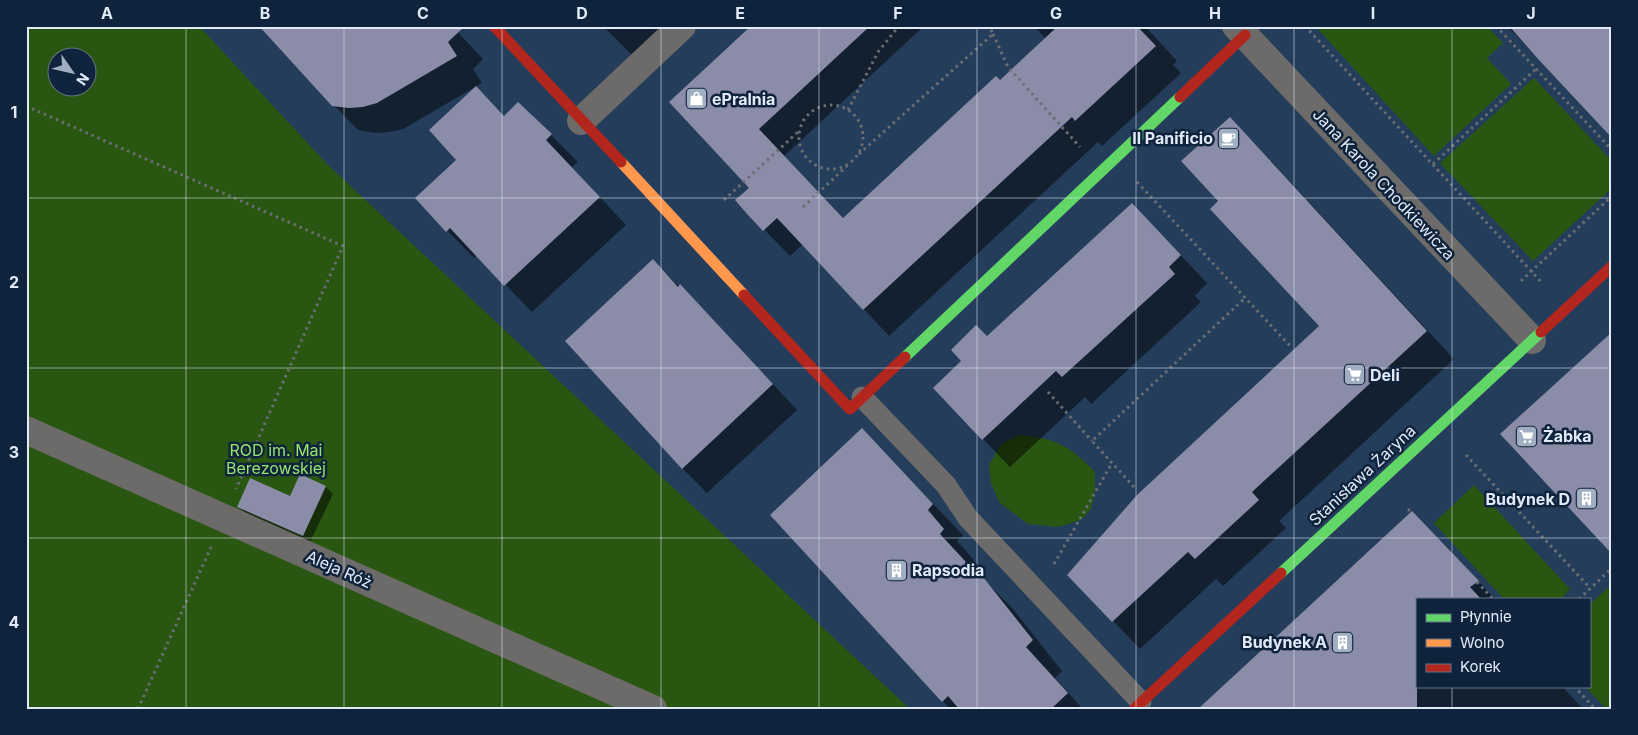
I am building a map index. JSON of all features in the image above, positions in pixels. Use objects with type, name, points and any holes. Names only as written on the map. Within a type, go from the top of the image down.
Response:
[{"type":"street","points":[[494,26],[850,409],[1245,29]]},
{"type":"street","points":[[581,121],[682,26]]},
{"type":"street","name":"Jana Karola Chodkiewicza","points":[[1245,29],[1532,340]]},
{"type":"street","name":"Stanisława Żaryna","points":[[1137,706],[1612,266]]},
{"type":"street","name":"Aleja Róż","points":[[26,430],[652,709]]},
{"type":"lane","points":[[862,397],[946,485],[968,518],[1137,706]]},
{"type":"path","points":[[848,110],[878,52],[899,26]]},
{"type":"path","points":[[989,26],[1008,67],[1086,153]]},
{"type":"path","points":[[1305,26],[1566,309]]},
{"type":"path","points":[[1496,26],[1612,150]]},
{"type":"path","points":[[803,207],[858,154],[993,34]]},
{"type":"path","points":[[1433,164],[1536,69]]},
{"type":"path","points":[[849,163],[837,168],[824,168],[812,162],[803,152],[799,140],[800,130],[802,122],[807,115],[814,109],[825,105],[837,105],[848,110],[857,118],[863,130],[863,142],[858,154]]},
{"type":"path","points":[[26,106],[344,246],[138,709]]},
{"type":"path","points":[[724,200],[800,130]]},
{"type":"path","points":[[1135,180],[1292,348]]},
{"type":"path","points":[[1518,283],[1612,196]]},
{"type":"path","points":[[1092,441],[1245,298]]},
{"type":"path","points":[[1048,392],[1134,487]]},
{"type":"path","points":[[1466,455],[1590,588]]},
{"type":"path","points":[[1053,566],[1112,463]]},
{"type":"path","points":[[1580,598],[1612,568]]},
{"type":"path","points":[[1477,582],[1492,598]]},
{"type":"path","points":[[1576,688],[1595,709]]},
{"type":"green space","name":"ROD im. Mai Berezowskiej","points":[[26,26],[199,26],[328,165],[910,709],[26,709]]},
{"type":"green space","points":[[1315,26],[1487,26],[1503,43],[1487,58],[1511,84],[1434,156]]},
{"type":"green space","points":[[1534,78],[1612,161],[1612,188],[1533,261],[1440,163]]},
{"type":"green space","points":[[1019,435],[1043,438],[1062,445],[1078,456],[1095,472],[1095,490],[1091,509],[1081,520],[1058,527],[1028,524],[1000,503],[991,483],[989,465],[1001,444]]},
{"type":"green space","points":[[1474,485],[1570,589],[1562,598],[1503,598],[1434,523]]},
{"type":"green space","points":[[1612,584],[1612,709],[1606,709],[1587,688],[1590,688],[1590,604]]},
{"type":"building","points":[[259,26],[465,26],[448,42],[457,56],[377,103],[349,108],[332,106]]},
{"type":"building","points":[[751,26],[870,26],[759,129],[843,218],[996,76],[1000,80],[1058,26],[1137,26],[1156,46],[1075,121],[1072,117],[863,310],[777,218],[763,231],[748,215],[735,200],[749,188],[669,102]]},
{"type":"building","points":[[1509,26],[1612,26],[1612,138],[1539,60]]},
{"type":"building","points":[[476,86],[504,116],[518,102],[552,134],[546,140],[600,197],[504,286],[450,228],[446,232],[415,198],[456,160],[429,130]]},
{"type":"building","points":[[1230,117],[1427,331],[1252,492],[1259,500],[1195,559],[1188,552],[1112,622],[1067,575],[1137,495],[1319,326],[1210,209],[1218,201],[1181,161]]},
{"type":"building","points":[[1132,203],[1181,255],[1169,267],[1175,274],[1062,377],[1056,371],[982,440],[933,388],[961,361],[951,350],[976,325],[987,336]]},
{"type":"building","points":[[653,259],[678,287],[680,284],[773,384],[682,469],[565,341]]},
{"type":"building","name":"Budynek D","points":[[1612,332],[1612,554],[1500,434]]},
{"type":"building","name":"Rapsodia","points":[[862,428],[933,504],[928,510],[944,529],[940,534],[983,577],[1033,640],[1026,647],[1068,693],[1051,709],[959,709],[948,696],[942,702],[770,515]]},
{"type":"building","points":[[300,474],[326,486],[303,536],[237,507],[250,478],[290,496]]},
{"type":"building","name":"Budynek A","points":[[1412,511],[1479,581],[1470,587],[1480,598],[1416,598],[1417,709],[1198,709]]},
{"type":"traffic: fast","points":[[905,357],[1180,97]]},
{"type":"traffic: fast","points":[[1281,573],[1541,332]]},
{"type":"traffic: slow","points":[[621,162],[744,295]]},
{"type":"traffic: jam","points":[[494,26],[621,162]]},
{"type":"traffic: jam","points":[[1180,97],[1245,35]]},
{"type":"traffic: jam","points":[[1541,332],[1612,266]]},
{"type":"traffic: jam","points":[[744,295],[850,409],[905,357]]},
{"type":"traffic: jam","points":[[1134,709],[1281,573]]},
{"type":"place","name":"ePralnia","points":[[696,99]]},
{"type":"place","name":"Il Panificio","points":[[1229,138]]},
{"type":"place","name":"Deli","points":[[1354,375]]},
{"type":"place","name":"Żabka","points":[[1527,436]]},
{"type":"place","name":"Budynek D","points":[[1586,499]]},
{"type":"place","name":"Rapsodia","points":[[896,570]]},
{"type":"place","name":"Budynek A","points":[[1343,642]]}]
